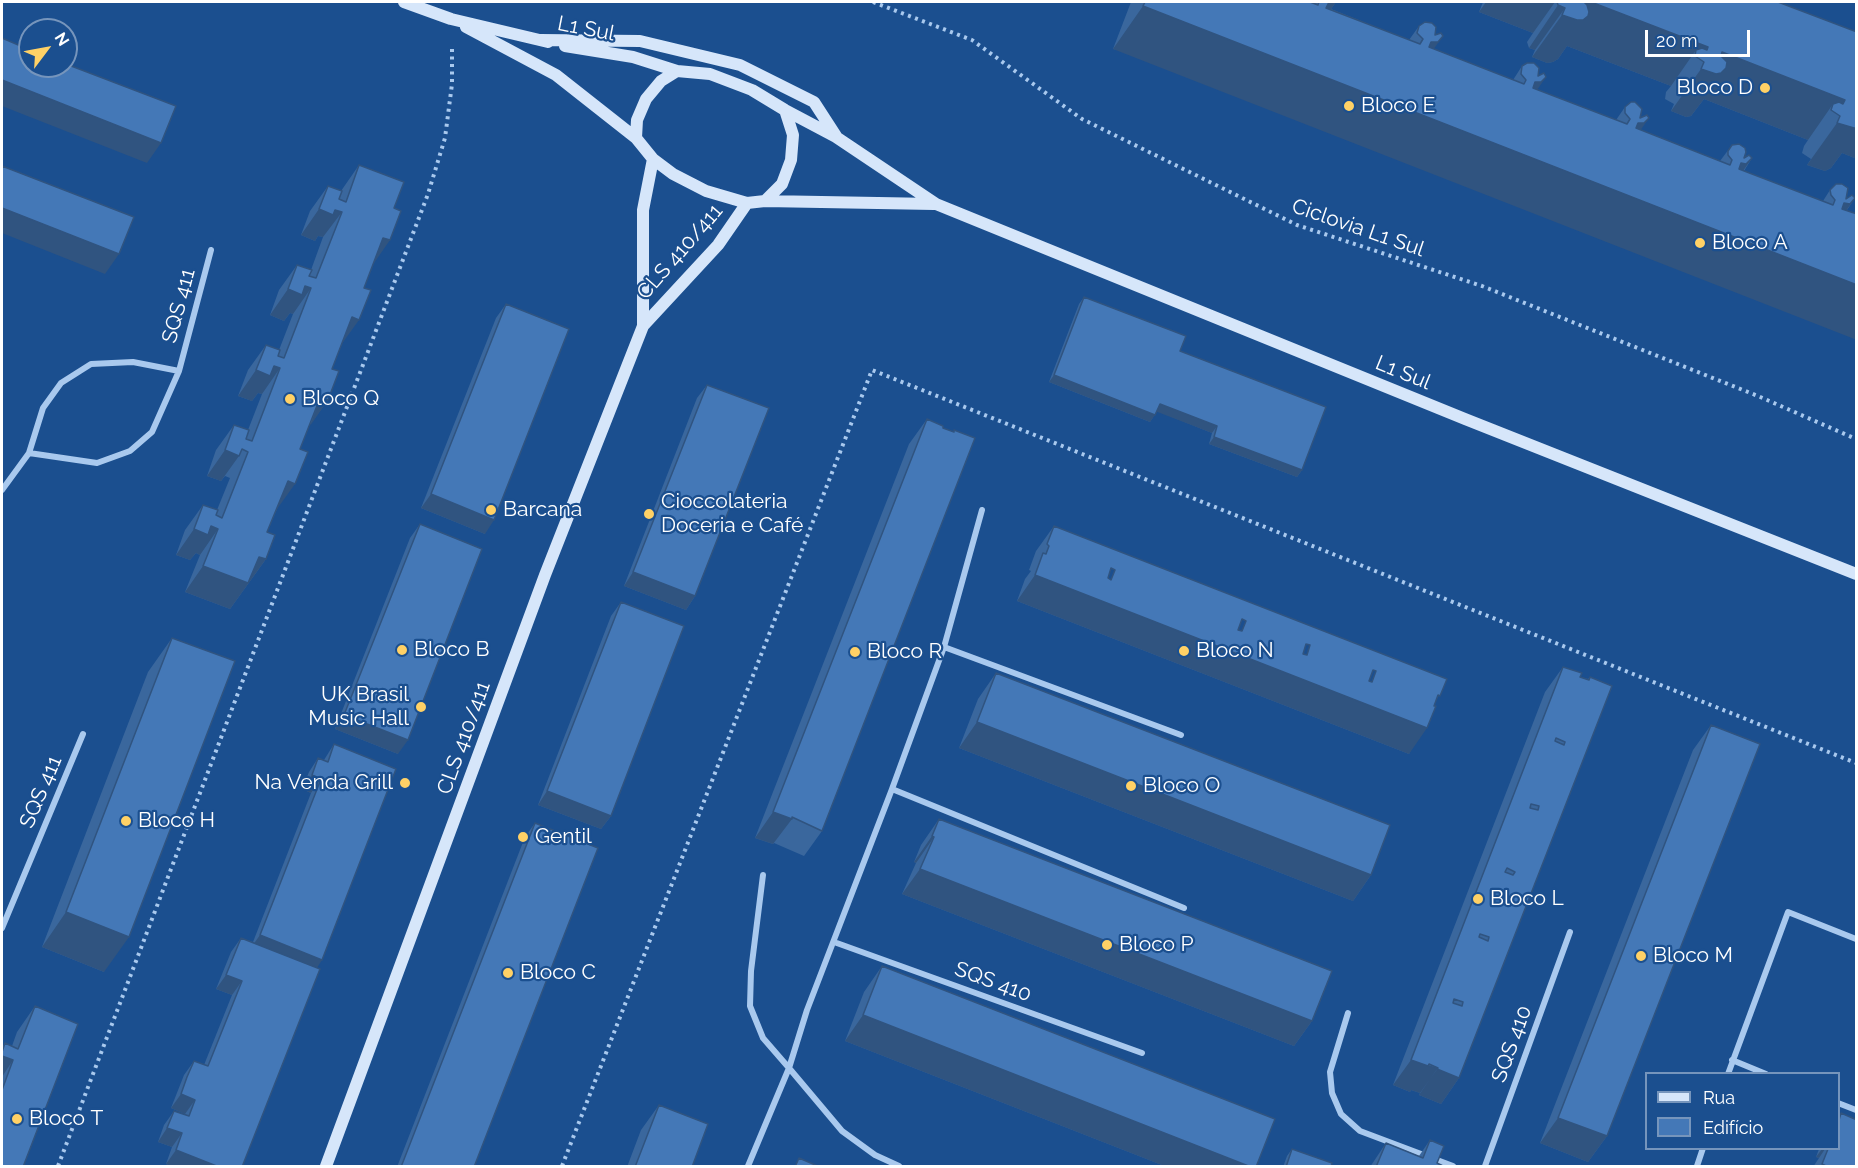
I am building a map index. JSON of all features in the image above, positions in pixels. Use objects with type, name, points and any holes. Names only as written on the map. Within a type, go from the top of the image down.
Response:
[{"type":"street","name":"L1 Sul","points":[[404,2],[451,19],[582,49],[633,57],[677,71]]},
{"type":"street","name":"L1 Sul","points":[[451,19],[556,75],[636,138]]},
{"type":"street","points":[[540,40],[640,41],[740,65],[814,102],[836,137]]},
{"type":"street","points":[[677,71],[710,74],[752,90],[785,110],[793,135],[790,160],[782,184],[765,201],[747,203],[706,191],[673,174],[653,159],[636,138],[637,120],[646,99],[661,81],[677,71]]},
{"type":"street","name":"L1 Sul","points":[[785,110],[836,137],[936,204],[1465,419],[1857,574]]},
{"type":"street","name":"CLS 410/411","points":[[643,326],[643,210],[653,159]]},
{"type":"street","name":"L1 Sul","points":[[765,201],[936,204]]},
{"type":"street","name":"CLS 410/411","points":[[326,1167],[541,586],[643,326],[718,245],[747,203]]},
{"type":"street","name":"SQS 411","points":[[29,453],[97,463],[130,451],[152,432],[178,371],[212,250]]},
{"type":"street","name":"SQS 411","points":[[2,490],[29,453],[43,408],[61,383],[91,364],[133,362],[178,371]]},
{"type":"street","points":[[748,1167],[789,1068],[807,1010],[944,647],[982,510]]},
{"type":"street","points":[[944,647],[1181,735]]},
{"type":"street","name":"SQS 411","points":[[2,928],[83,734]]},
{"type":"street","points":[[892,789],[1184,908]]},
{"type":"street","points":[[762,875],[751,970],[750,1006],[763,1038],[842,1131],[875,1155],[899,1167]]},
{"type":"street","points":[[1729,1072],[1788,912],[1857,939]]},
{"type":"street","name":"SQS 410","points":[[1485,1167],[1570,932]]},
{"type":"street","name":"SQS 410","points":[[834,942],[1142,1053]]},
{"type":"street","points":[[1348,1013],[1330,1072],[1332,1093],[1341,1114],[1360,1131],[1453,1167]]},
{"type":"street","points":[[1732,1060],[1761,1072]]},
{"type":"street","points":[[1840,1103],[1857,1110]]},
{"type":"street","points":[[1697,1167],[1703,1150]]},
{"type":"path","name":"Ciclovia L1 Sul","points":[[873,2],[972,40],[1082,119],[1297,225],[1482,286],[1758,396],[1857,439]]},
{"type":"path","points":[[58,1167],[428,194],[444,138],[452,84],[451,19]]},
{"type":"path","points":[[562,1167],[872,370],[1857,763]]},
{"type":"building","points":[[1145,2],[1310,2],[1318,5],[1319,2],[1329,2],[1326,8],[1420,44],[1423,39],[1417,33],[1419,26],[1425,22],[1432,23],[1436,27],[1435,35],[1441,33],[1443,36],[1438,42],[1431,42],[1429,47],[1524,84],[1526,80],[1521,74],[1522,66],[1534,63],[1539,68],[1538,76],[1544,73],[1546,77],[1541,82],[1535,82],[1533,88],[1627,124],[1630,119],[1625,113],[1625,107],[1635,102],[1642,109],[1640,118],[1647,115],[1649,118],[1644,123],[1638,123],[1636,128],[1730,165],[1732,160],[1728,151],[1732,145],[1739,144],[1745,148],[1744,158],[1749,155],[1752,158],[1746,164],[1741,163],[1739,169],[1833,205],[1835,200],[1830,190],[1836,184],[1842,184],[1848,188],[1846,199],[1852,195],[1855,198],[1850,204],[1844,203],[1842,209],[1857,214],[1857,285],[1143,6]]},
{"type":"building","points":[[1557,2],[1584,2],[1589,12],[1588,16],[1583,20],[1577,20],[1562,15],[1565,8]]},
{"type":"building","points":[[1591,2],[1778,2],[1857,32],[1857,128],[1837,123],[1840,116],[1831,110],[1833,104],[1839,102],[1843,104],[1845,100],[1722,52],[1721,56],[1727,62],[1726,68],[1721,73],[1716,74],[1701,69],[1704,62],[1695,56],[1696,50],[1702,48],[1707,50],[1708,47]]},
{"type":"building","points":[[2,38],[18,45],[18,78],[78,78],[78,69],[176,106],[161,143],[2,80]]},
{"type":"building","name":"Bloco Q","points":[[359,165],[404,182],[394,208],[401,211],[390,240],[383,238],[364,288],[371,290],[359,320],[352,317],[332,369],[339,371],[328,400],[320,398],[300,449],[308,452],[295,484],[288,481],[267,532],[275,535],[266,559],[259,557],[248,583],[203,566],[218,529],[211,526],[208,535],[194,529],[203,505],[218,510],[216,515],[222,518],[248,452],[242,449],[239,456],[225,450],[234,425],[249,430],[246,439],[252,441],[280,368],[274,366],[270,376],[256,370],[266,345],[280,350],[278,356],[284,358],[311,288],[305,286],[302,295],[288,289],[297,265],[312,270],[309,276],[316,278],[342,212],[335,210],[333,215],[319,209],[328,186],[342,191],[339,199],[346,202]]},
{"type":"building","points":[[2,166],[134,217],[119,254],[2,208]]},
{"type":"building","points":[[1084,297],[1186,336],[1180,351],[1326,407],[1302,470],[1214,437],[1217,426],[1160,404],[1155,415],[1054,375]]},
{"type":"building","points":[[506,304],[569,329],[494,520],[431,494]]},
{"type":"building","points":[[707,385],[769,408],[695,596],[633,572]]},
{"type":"building","name":"Bloco R","points":[[927,419],[943,428],[975,438],[822,831],[792,817],[792,819],[773,812]]},
{"type":"building","name":"Bloco B","points":[[420,524],[482,549],[408,740],[344,715]]},
{"type":"building","points":[[1054,526],[1447,679],[1440,696],[1438,695],[1427,728],[1035,575],[1043,553],[1046,554],[1049,546],[1047,544]],"holes":[[[1111,568],[1115,570],[1111,580],[1108,578]],[[1242,619],[1246,621],[1242,631],[1238,630]],[[1306,644],[1310,645],[1307,655],[1303,654]],[[1373,670],[1376,671],[1372,682],[1369,681]]]},
{"type":"building","points":[[621,602],[684,626],[611,816],[547,791]]},
{"type":"building","name":"Bloco H","points":[[172,638],[235,661],[129,937],[66,912]]},
{"type":"building","name":"Bloco L","points":[[1563,667],[1582,673],[1580,677],[1589,680],[1590,677],[1612,686],[1459,1078],[1429,1064],[1428,1066],[1411,1060]],"holes":[[[1556,738],[1565,742],[1564,745],[1555,741]],[[1531,804],[1539,806],[1538,810],[1530,808]],[[1507,868],[1515,872],[1513,875],[1505,872]],[[1480,934],[1489,937],[1488,941],[1479,937]],[[1454,999],[1463,1002],[1462,1006],[1453,1003]]]},
{"type":"building","points":[[996,673],[1390,825],[1371,875],[977,722]]},
{"type":"building","name":"Bloco M","points":[[1711,725],[1760,744],[1607,1136],[1558,1118]]},
{"type":"building","points":[[334,744],[396,769],[322,960],[260,935],[321,779],[312,775],[318,758],[328,762]]},
{"type":"building","points":[[939,819],[1332,971],[1312,1021],[920,869]]},
{"type":"building","name":"Bloco C","points":[[535,823],[598,848],[474,1167],[401,1167]]},
{"type":"building","points":[[241,938],[320,969],[242,1167],[219,1167],[176,1150],[182,1133],[167,1128],[174,1111],[189,1116],[195,1100],[181,1094],[187,1077],[194,1061],[208,1066],[242,981],[226,975]]},
{"type":"building","points":[[882,966],[1275,1119],[1256,1167],[1251,1167],[863,1015]]},
{"type":"building","name":"Bloco T","points":[[35,1006],[78,1024],[23,1167],[2,1167],[2,1090],[13,1060],[2,1056],[2,1052],[5,1043],[18,1049]]},
{"type":"building","points":[[659,1105],[708,1124],[692,1167],[635,1167]]},
{"type":"building","points":[[1841,1113],[1857,1120],[1857,1167],[1828,1167],[1822,1164],[1828,1150],[1840,1150]]},
{"type":"building","points":[[1430,1140],[1444,1146],[1437,1163],[1445,1167],[1376,1167],[1386,1143],[1423,1158]]},
{"type":"building","points":[[1292,1149],[1332,1163],[1331,1167],[1286,1167]]},
{"type":"building","points":[[799,1158],[820,1167],[795,1167]]},
{"type":"place","name":"Bloco D","points":[[1765,88]]},
{"type":"place","name":"Bloco E","points":[[1349,106]]},
{"type":"place","name":"Bloco A","points":[[1700,243]]},
{"type":"place","name":"Bloco Q","points":[[290,399]]},
{"type":"place","name":"Barcana","points":[[491,510]]},
{"type":"place","name":"Cioccolateria Doceria e Café","points":[[649,514]]},
{"type":"place","name":"Bloco B","points":[[402,650]]},
{"type":"place","name":"Bloco N","points":[[1184,651]]},
{"type":"place","name":"Bloco R","points":[[855,652]]},
{"type":"place","name":"UK Brasil Music Hall","points":[[421,707]]},
{"type":"place","name":"Na Venda Grill","points":[[405,783]]},
{"type":"place","name":"Bloco O","points":[[1131,786]]},
{"type":"place","name":"Bloco H","points":[[126,821]]},
{"type":"place","name":"Gentil","points":[[523,837]]},
{"type":"place","name":"Bloco L","points":[[1478,899]]},
{"type":"place","name":"Bloco P","points":[[1107,945]]},
{"type":"place","name":"Bloco M","points":[[1641,956]]},
{"type":"place","name":"Bloco C","points":[[508,973]]},
{"type":"place","name":"Bloco T","points":[[17,1119]]}]
